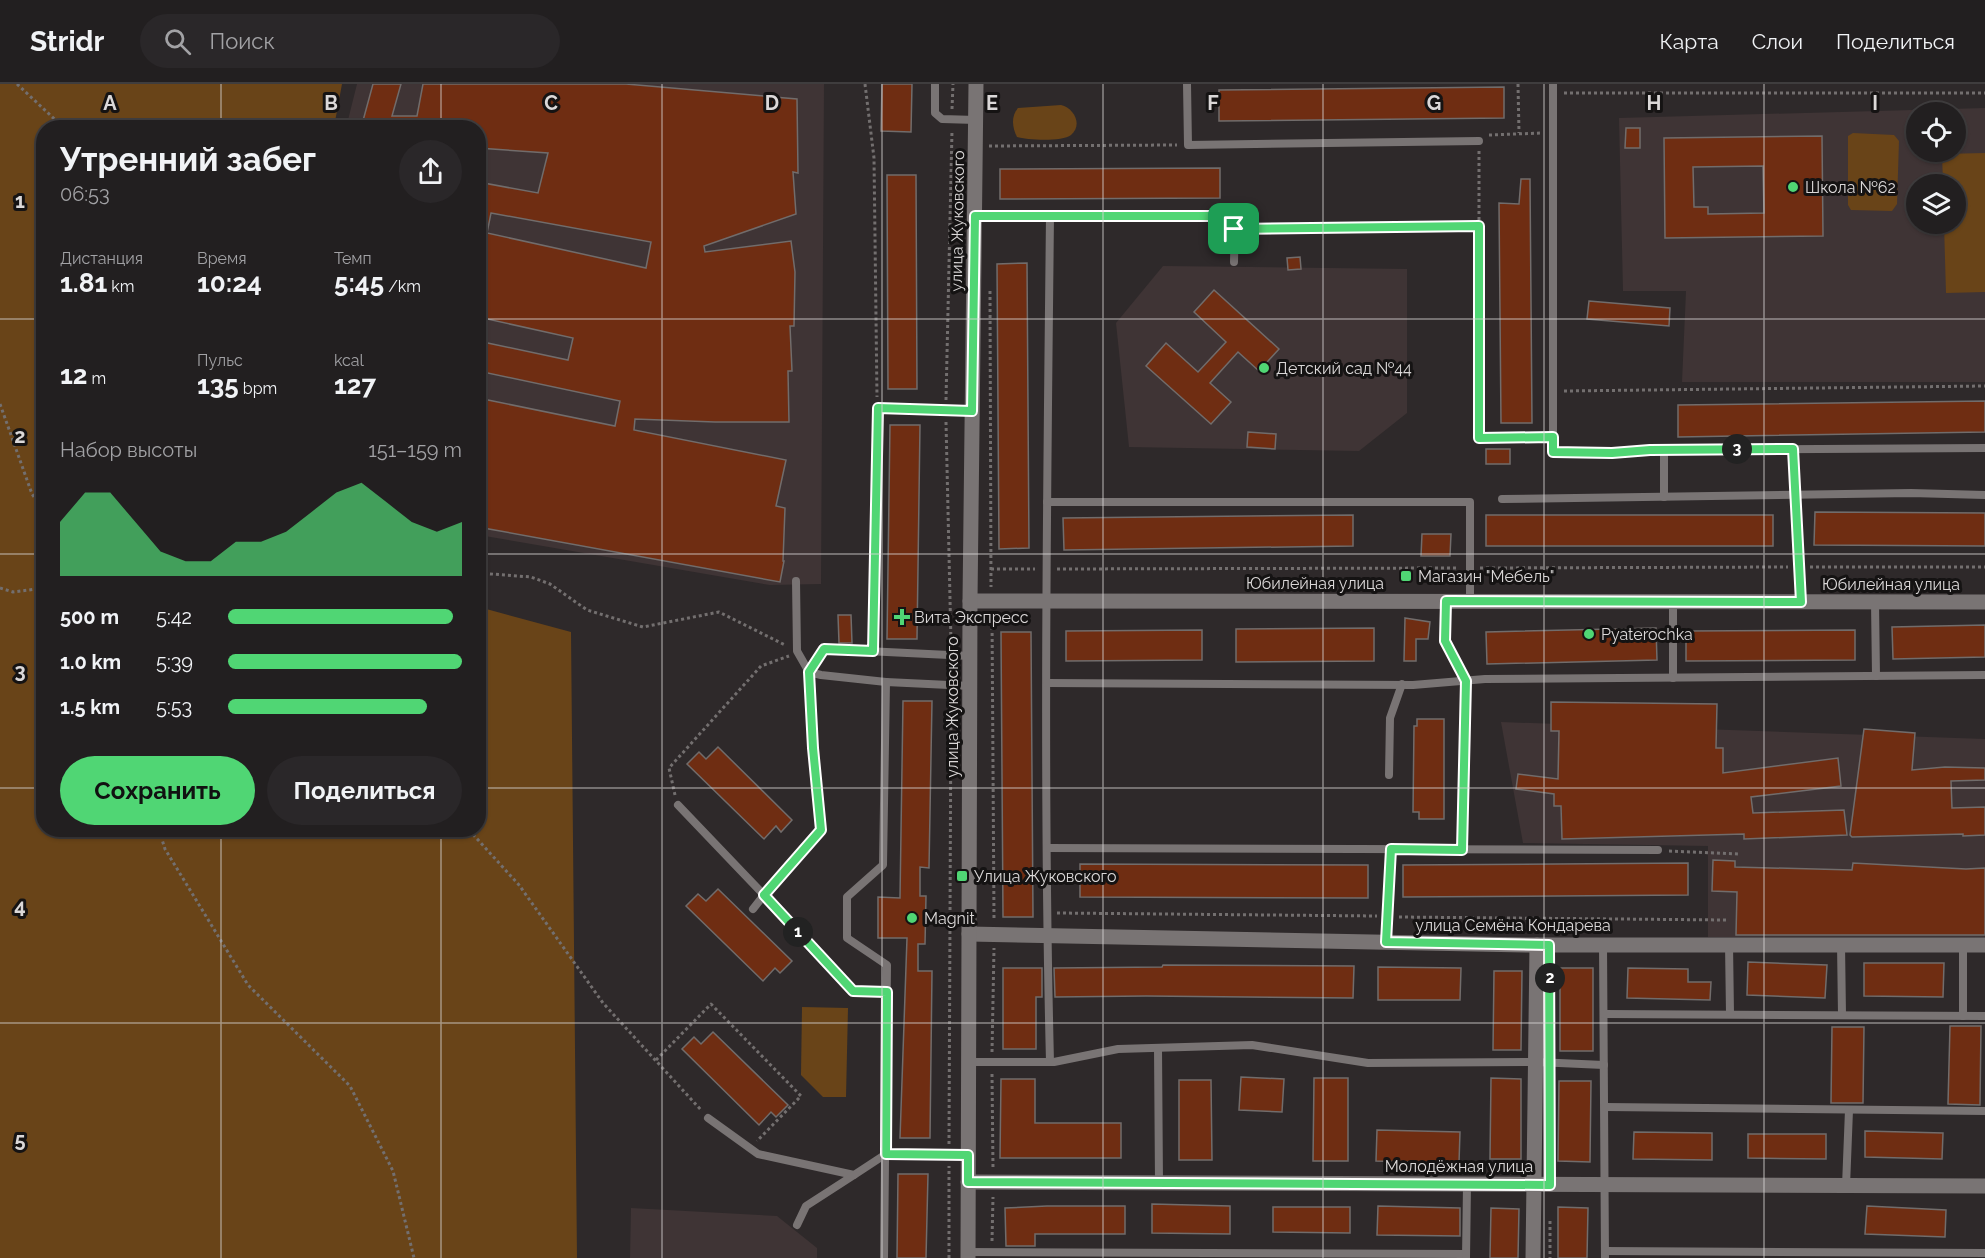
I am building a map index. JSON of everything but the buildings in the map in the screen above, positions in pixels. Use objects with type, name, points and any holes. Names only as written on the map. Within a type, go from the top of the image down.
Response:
[{"type":"street","name":"улица Жуковского","points":[[968,1255],[969,686],[976,84]]},
{"type":"street","name":"Юбилейная улица","points":[[970,601],[1985,602]]},
{"type":"street","name":"улица Семёна Кондарева","points":[[969,934],[1538,945],[1985,945]]},
{"type":"street","points":[[1533,1258],[1538,945]]},
{"type":"street","name":"Молодёжная улица","points":[[968,1182],[1985,1186]]},
{"type":"lane","points":[[935,84],[935,113],[942,119],[976,120]]},
{"type":"lane","points":[[1187,84],[1188,145],[1479,141]]},
{"type":"lane","points":[[1553,89],[1553,452],[1612,453]]},
{"type":"lane","points":[[975,216],[1235,216],[1234,262]]},
{"type":"lane","points":[[1050,216],[1045,601],[1050,1062]]},
{"type":"lane","points":[[878,408],[972,411]]},
{"type":"lane","points":[[1650,450],[1985,448]]},
{"type":"lane","points":[[1793,449],[1801,602]]},
{"type":"lane","points":[[1664,450],[1664,497]]},
{"type":"lane","points":[[1502,499],[1985,495]]},
{"type":"lane","points":[[1047,502],[1470,502],[1470,601]]},
{"type":"lane","points":[[753,909],[821,830],[809,672],[797,651],[796,581]]},
{"type":"lane","points":[[1446,601],[1445,641],[1466,681],[1462,850]]},
{"type":"lane","points":[[1672,602],[1673,678]]},
{"type":"lane","points":[[1875,602],[1876,676]]},
{"type":"lane","points":[[809,672],[824,649],[970,656]]},
{"type":"lane","points":[[809,672],[886,681],[969,686]]},
{"type":"lane","points":[[1047,683],[1402,684],[1466,681],[1985,675]]},
{"type":"lane","points":[[884,1258],[887,965],[847,938],[847,897],[883,865],[886,681]]},
{"type":"lane","points":[[1389,775],[1390,718],[1402,684]]},
{"type":"lane","points":[[678,805],[764,895]]},
{"type":"lane","points":[[1047,848],[1658,850]]},
{"type":"lane","points":[[1386,942],[1391,849]]},
{"type":"lane","points":[[1603,944],[1605,1255],[1985,1253]]},
{"type":"lane","points":[[1729,944],[1730,1014]]},
{"type":"lane","points":[[1841,944],[1842,1015]]},
{"type":"lane","points":[[1963,945],[1964,1016]]},
{"type":"lane","points":[[1604,1014],[1985,1016]]},
{"type":"lane","points":[[968,1062],[1050,1062],[1118,1049],[1252,1045],[1368,1063],[1536,1062],[1604,1065]]},
{"type":"lane","points":[[1158,1048],[1159,1183]]},
{"type":"lane","points":[[1605,1107],[1985,1111]]},
{"type":"lane","points":[[1846,1186],[1849,1110]]},
{"type":"lane","points":[[708,1118],[758,1155],[854,1175]]},
{"type":"lane","points":[[797,1225],[806,1206],[886,1154],[968,1155]]},
{"type":"lane","points":[[968,1255],[992,1252],[1039,1255],[1466,1256],[1467,1185]]},
{"type":"path","points":[[17,84],[55,120]]},
{"type":"path","points":[[865,84],[874,158],[878,408],[873,651]]},
{"type":"path","points":[[951,655],[946,410],[953,84]]},
{"type":"path","points":[[1518,84],[1519,133]]},
{"type":"path","points":[[1553,89],[1985,93]]},
{"type":"path","points":[[1553,133],[1491,134],[1479,141],[1479,438],[1553,437]]},
{"type":"path","points":[[976,146],[1188,145]]},
{"type":"path","points":[[1234,229],[1479,226]]},
{"type":"path","points":[[990,287],[994,935],[992,1252]]},
{"type":"path","points":[[1553,391],[1985,386]]},
{"type":"path","points":[[0,404],[36,500]]},
{"type":"path","points":[[1612,453],[1650,450]]},
{"type":"path","points":[[991,569],[1985,567]]},
{"type":"path","points":[[486,574],[531,577],[550,584],[587,610],[643,627],[719,612],[797,651]]},
{"type":"path","points":[[0,588],[13,592],[36,589]]},
{"type":"path","points":[[678,805],[669,768],[761,666],[797,651]]},
{"type":"path","points":[[949,1258],[951,685]]},
{"type":"path","points":[[161,837],[165,849],[248,985],[350,1086],[393,1170],[414,1258]]},
{"type":"path","points":[[475,837],[519,885],[603,1003],[708,1118]]},
{"type":"path","points":[[1658,850],[1738,854]]},
{"type":"path","points":[[764,895],[853,991],[887,992]]},
{"type":"path","points":[[655,1060],[711,1004],[801,1096],[750,1149]]},
{"type":"path","points":[[1550,1218],[1550,1258]]},
{"type":"shaded area","points":[[0,84],[342,84],[335,120],[36,120],[36,837],[486,837],[486,609],[571,632],[577,1258],[0,1258]]},
{"type":"shaded area","points":[[357,84],[824,84],[821,584],[770,585],[486,536],[486,120],[348,120]]},
{"type":"shaded area","points":[[1061,105],[1073,113],[1077,122],[1075,131],[1071,135],[1053,140],[1017,137],[1013,122],[1018,108]]},
{"type":"shaded area","points":[[1985,108],[1985,382],[1682,382],[1686,291],[1623,291],[1619,118],[1906,110],[1906,162],[1966,162],[1966,109]]},
{"type":"shaded area","points":[[1853,133],[1894,135],[1899,141],[1897,204],[1892,211],[1851,210],[1848,205],[1848,136]]},
{"type":"shaded area","points":[[1966,153],[1985,153],[1985,292],[1946,293],[1944,234],[1966,234],[1966,174],[1943,174],[1942,162],[1966,162]]},
{"type":"shaded area","name":"Детский сад №44","points":[[1163,266],[1407,269],[1407,413],[1359,451],[1129,447],[1116,323]]},
{"type":"shaded area","points":[[1501,722],[1985,739],[1985,937],[1708,937],[1708,846],[1523,843]]},
{"type":"shaded area","points":[[802,1007],[848,1008],[846,1097],[823,1097],[801,1075]]},
{"type":"shaded area","points":[[631,1208],[777,1216],[817,1248],[817,1258],[630,1258]]},
{"type":"place","name":"Школа №62","points":[[1793,187]]},
{"type":"place","name":"Детский сад №44","points":[[1264,368]]},
{"type":"place","name":"Магазин \"Мебель\"","points":[[1406,576]]},
{"type":"place","name":"Вита Экспресс","points":[[902,617]]},
{"type":"place","name":"Pyaterochka","points":[[1589,634]]},
{"type":"place","name":"Улица Жуковского","points":[[962,876]]},
{"type":"place","name":"Magnit","points":[[912,918]]},
{"type":"route","points":[[975,216],[1235,216],[1234,229],[1479,226],[1479,438],[1553,437],[1553,452],[1793,449],[1801,602],[1446,601],[1445,641],[1466,681],[1462,850],[1391,849],[1386,942],[1549,945],[1550,1185],[968,1182],[968,1155],[886,1154],[887,992],[853,991],[764,895],[821,830],[809,672],[824,649],[873,651],[878,408],[972,411],[975,216]]}]
